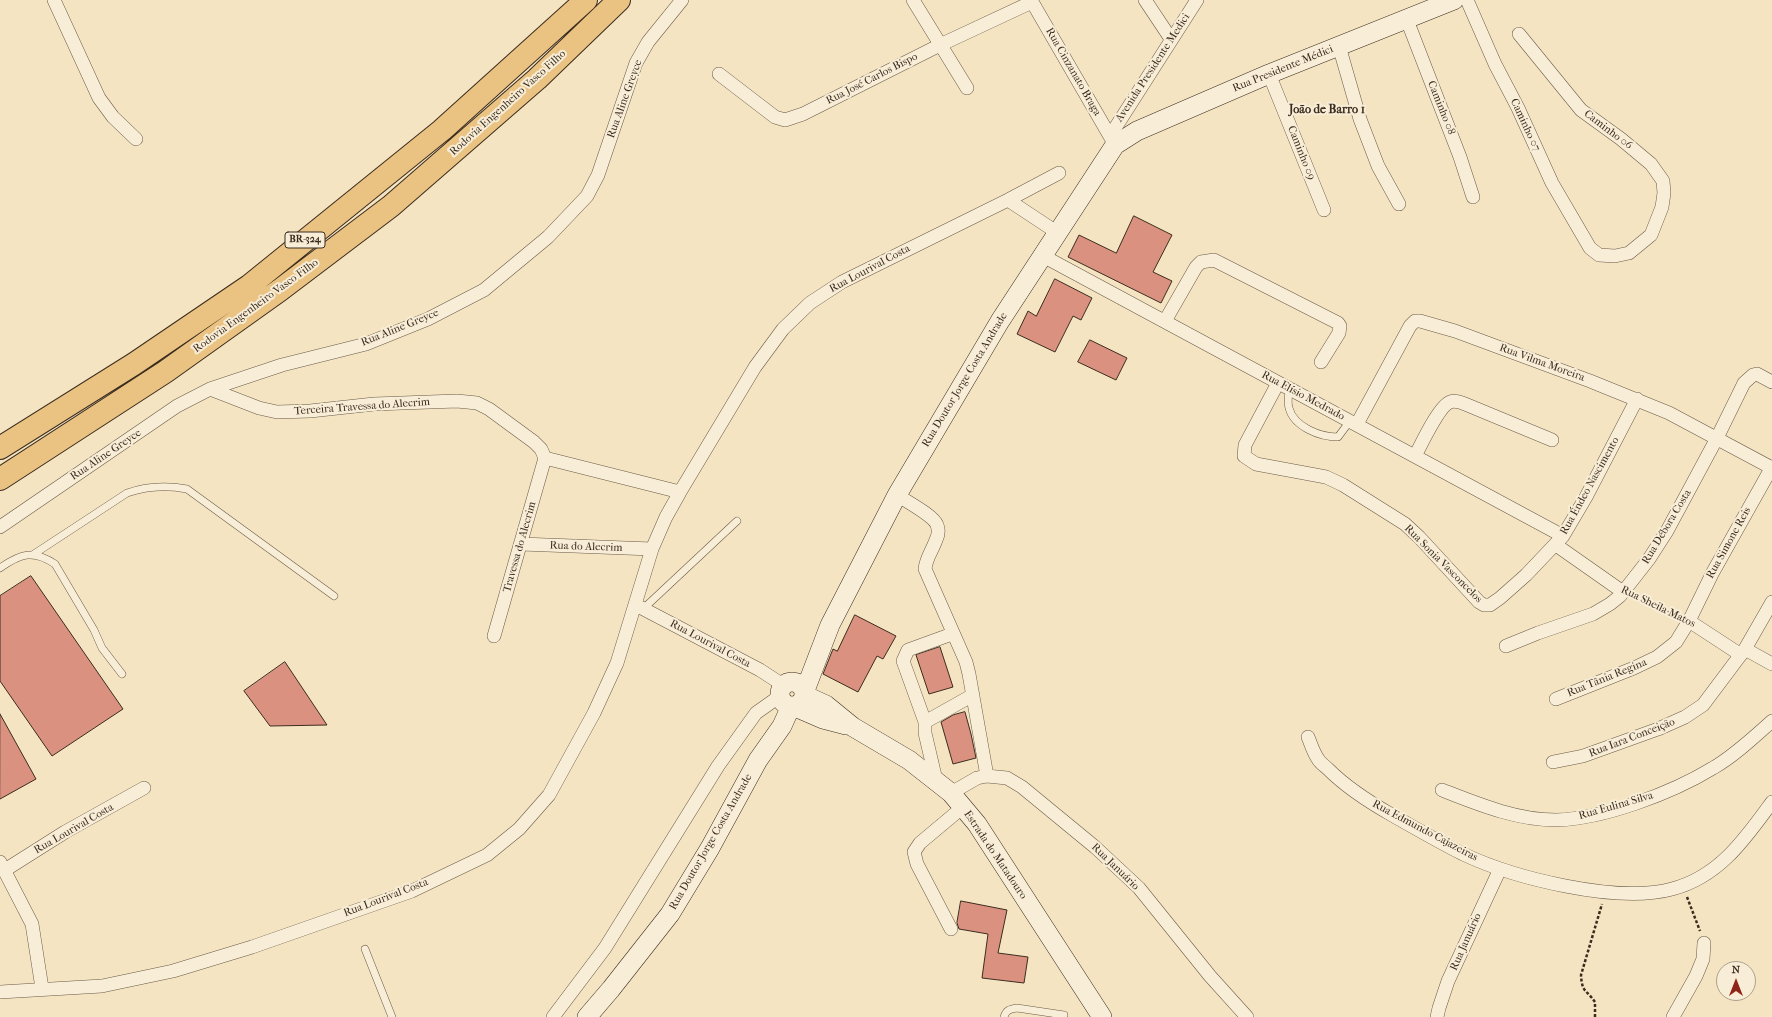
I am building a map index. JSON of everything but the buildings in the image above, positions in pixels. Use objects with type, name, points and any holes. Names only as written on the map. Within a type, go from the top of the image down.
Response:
[{"type":"highway","name":"Rodovia Engenheiro Vasco Filho","points":[[0,448],[134,364],[249,286],[442,130],[586,0]]},
{"type":"highway","name":"Rodovia Engenheiro Vasco Filho","points":[[0,479],[165,372],[280,290],[391,206],[537,79],[620,0]]},
{"type":"main road","name":"Rua Presidente Médici","points":[[1112,140],[1137,131],[1269,74],[1454,0]]},
{"type":"main road","name":"Rua Doutor Jorge Costa Andrade","points":[[587,1017],[611,990],[670,914],[710,848],[758,760],[764,738],[791,696],[830,625],[897,495],[1000,321],[1058,233],[1112,140]]},
{"type":"main road","name":"Estrada do Matadouro","points":[[791,696],[826,705],[853,727],[887,746],[936,780],[957,800],[977,824],[1102,1017]]},
{"type":"street","points":[[54,0],[99,98],[113,116],[136,139]]},
{"type":"street","name":"Rua Aline Greyce","points":[[0,527],[177,406],[210,389],[282,365],[366,344],[428,319],[484,290],[548,237],[587,196],[598,175],[636,63],[648,42],[682,0]]},
{"type":"street","points":[[913,0],[967,88]]},
{"type":"street","points":[[1145,0],[1171,39]]},
{"type":"street","name":"Avenida Presidente Medici","points":[[1112,140],[1171,39],[1197,0]]},
{"type":"street","name":"Caminho 07","points":[[1467,0],[1495,64],[1518,108],[1552,183],[1590,248],[1599,255],[1615,256],[1629,253],[1651,235]]},
{"type":"street","name":"Rua José Carlos Bispo","points":[[719,74],[775,116],[786,120],[803,114],[1031,1]]},
{"type":"street","name":"Rua Cinzanato Braga","points":[[1031,1],[1112,140]]},
{"type":"street","name":"Caminho 08","points":[[1406,20],[1460,157],[1473,197]]},
{"type":"street","name":"Caminho 06","points":[[1519,34],[1581,110],[1621,139],[1651,164],[1663,181],[1664,193],[1662,207],[1651,235]]},
{"type":"street","points":[[1339,46],[1360,119],[1378,166],[1399,204]]},
{"type":"street","name":"Caminho 09","points":[[1269,74],[1324,210]]},
{"type":"street","name":"Rua Lourival Costa","points":[[0,992],[42,988],[102,986],[173,971],[252,947],[412,891],[487,855],[518,829],[548,795],[594,713],[614,670],[640,607],[652,549],[680,492],[756,367],[784,329],[810,303],[842,282],[1008,200],[1059,173]]},
{"type":"street","points":[[1008,200],[1058,233]]},
{"type":"street","name":"Rua Elísio Medrado","points":[[1043,256],[1415,456],[1560,540]]},
{"type":"street","points":[[1165,321],[1200,262],[1207,260],[1221,262],[1338,323],[1340,326],[1339,333],[1321,362]]},
{"type":"street","name":"Rua Vilma Moreira","points":[[1353,423],[1410,326],[1414,321],[1420,320],[1455,331],[1637,399],[1688,422],[1772,468]]},
{"type":"street","name":"Rua Débora Costa","points":[[1506,646],[1538,633],[1594,614],[1610,604],[1624,592],[1649,559],[1667,531],[1717,438],[1744,383],[1753,375],[1767,379]]},
{"type":"street","name":"Rua Sonia Vasconcelos","points":[[1284,386],[1245,445],[1244,456],[1256,464],[1326,477],[1343,485],[1405,524],[1419,537],[1479,602],[1484,605],[1490,605],[1500,598]]},
{"type":"street","name":"Terceira Travessa do Alecrim","points":[[210,389],[259,408],[277,412],[310,411],[374,404],[457,401],[477,404],[489,409],[534,442],[542,449],[545,458]]},
{"type":"street","name":"Rua Éndeo Nascimento","points":[[1500,598],[1526,576],[1560,540],[1586,497],[1637,399]]},
{"type":"street","points":[[1415,456],[1432,425],[1446,404],[1456,401],[1552,440]]},
{"type":"street","points":[[545,458],[680,492]]},
{"type":"street","name":"Travessa do Alecrim","points":[[494,636],[545,458]]},
{"type":"street","name":"Rua Simone Reis","points":[[1689,621],[1713,572],[1772,468]]},
{"type":"street","points":[[897,495],[931,518],[937,524],[937,537],[927,556],[925,569],[952,634],[966,662],[986,776]]},
{"type":"street","name":"Rua Sheila Matos","points":[[1560,540],[1624,592]]},
{"type":"street","name":"Rua do Alecrim","points":[[521,544],[652,549]]},
{"type":"street","name":"Rua Iara Conceição","points":[[1553,762],[1584,756],[1658,729],[1685,717],[1703,705],[1743,652],[1772,602]]},
{"type":"street","name":"Rua Lourival Costa","points":[[640,607],[760,670],[791,696]]},
{"type":"street","name":"Rua Sheila Matos","points":[[1689,621],[1743,652],[1772,664]]},
{"type":"street","name":"Rua Tânia Regina","points":[[1556,699],[1634,668],[1657,657],[1676,642],[1689,621]]},
{"type":"street","points":[[936,780],[925,733],[925,722],[903,661],[908,650],[952,634]]},
{"type":"street","points":[[925,722],[973,695]]},
{"type":"street","points":[[553,1017],[605,948],[718,766],[756,713],[791,696]]},
{"type":"street","name":"Rua Eulina Silva","points":[[1442,790],[1496,810],[1527,817],[1555,820],[1592,815],[1638,802],[1686,782],[1714,768],[1772,721]]},
{"type":"street","name":"Rua Edmundo Cajazeiras","points":[[1308,737],[1318,759],[1338,779],[1365,800],[1457,851],[1500,869],[1569,886],[1605,892],[1644,893],[1671,890],[1682,886],[1721,864],[1739,847],[1772,802]]},
{"type":"street","name":"Rua Januário","points":[[951,929],[917,864],[914,852],[920,842],[977,778],[986,776],[1007,778],[1022,787],[1117,867],[1139,888],[1210,976],[1247,1017]]},
{"type":"street","name":"Rua Lourival Costa","points":[[42,988],[32,924],[3,866],[144,788]]},
{"type":"street","name":"Rua Januário","points":[[1437,1017],[1448,981],[1500,869]]},
{"type":"street","points":[[1672,1017],[1696,976],[1703,959],[1704,943]]},
{"type":"lane","points":[[1284,386],[1288,406],[1292,416],[1298,423],[1316,433],[1327,437],[1338,437],[1353,423]]},
{"type":"lane","points":[[34,554],[127,493],[143,488],[173,486],[187,489],[334,596]]},
{"type":"lane","points":[[640,607],[737,521]]},
{"type":"lane","points":[[0,568],[14,558],[34,554],[45,557],[55,564],[94,630],[102,648],[122,674]]},
{"type":"lane","points":[[366,949],[392,1017]]},
{"type":"lane","points":[[1004,1017],[1005,1013],[1010,1009],[1017,1008],[1064,1014]]},
{"type":"path","name":"Rua Sheila Matos","points":[[1624,592],[1689,621]]},
{"type":"path","points":[[1682,886],[1695,914],[1704,943]]},
{"type":"path","points":[[1595,1017],[1595,1002],[1584,992],[1581,975],[1605,892]]},
{"type":"district","name":"João de Barro 1","points":[[1327,110]]}]
